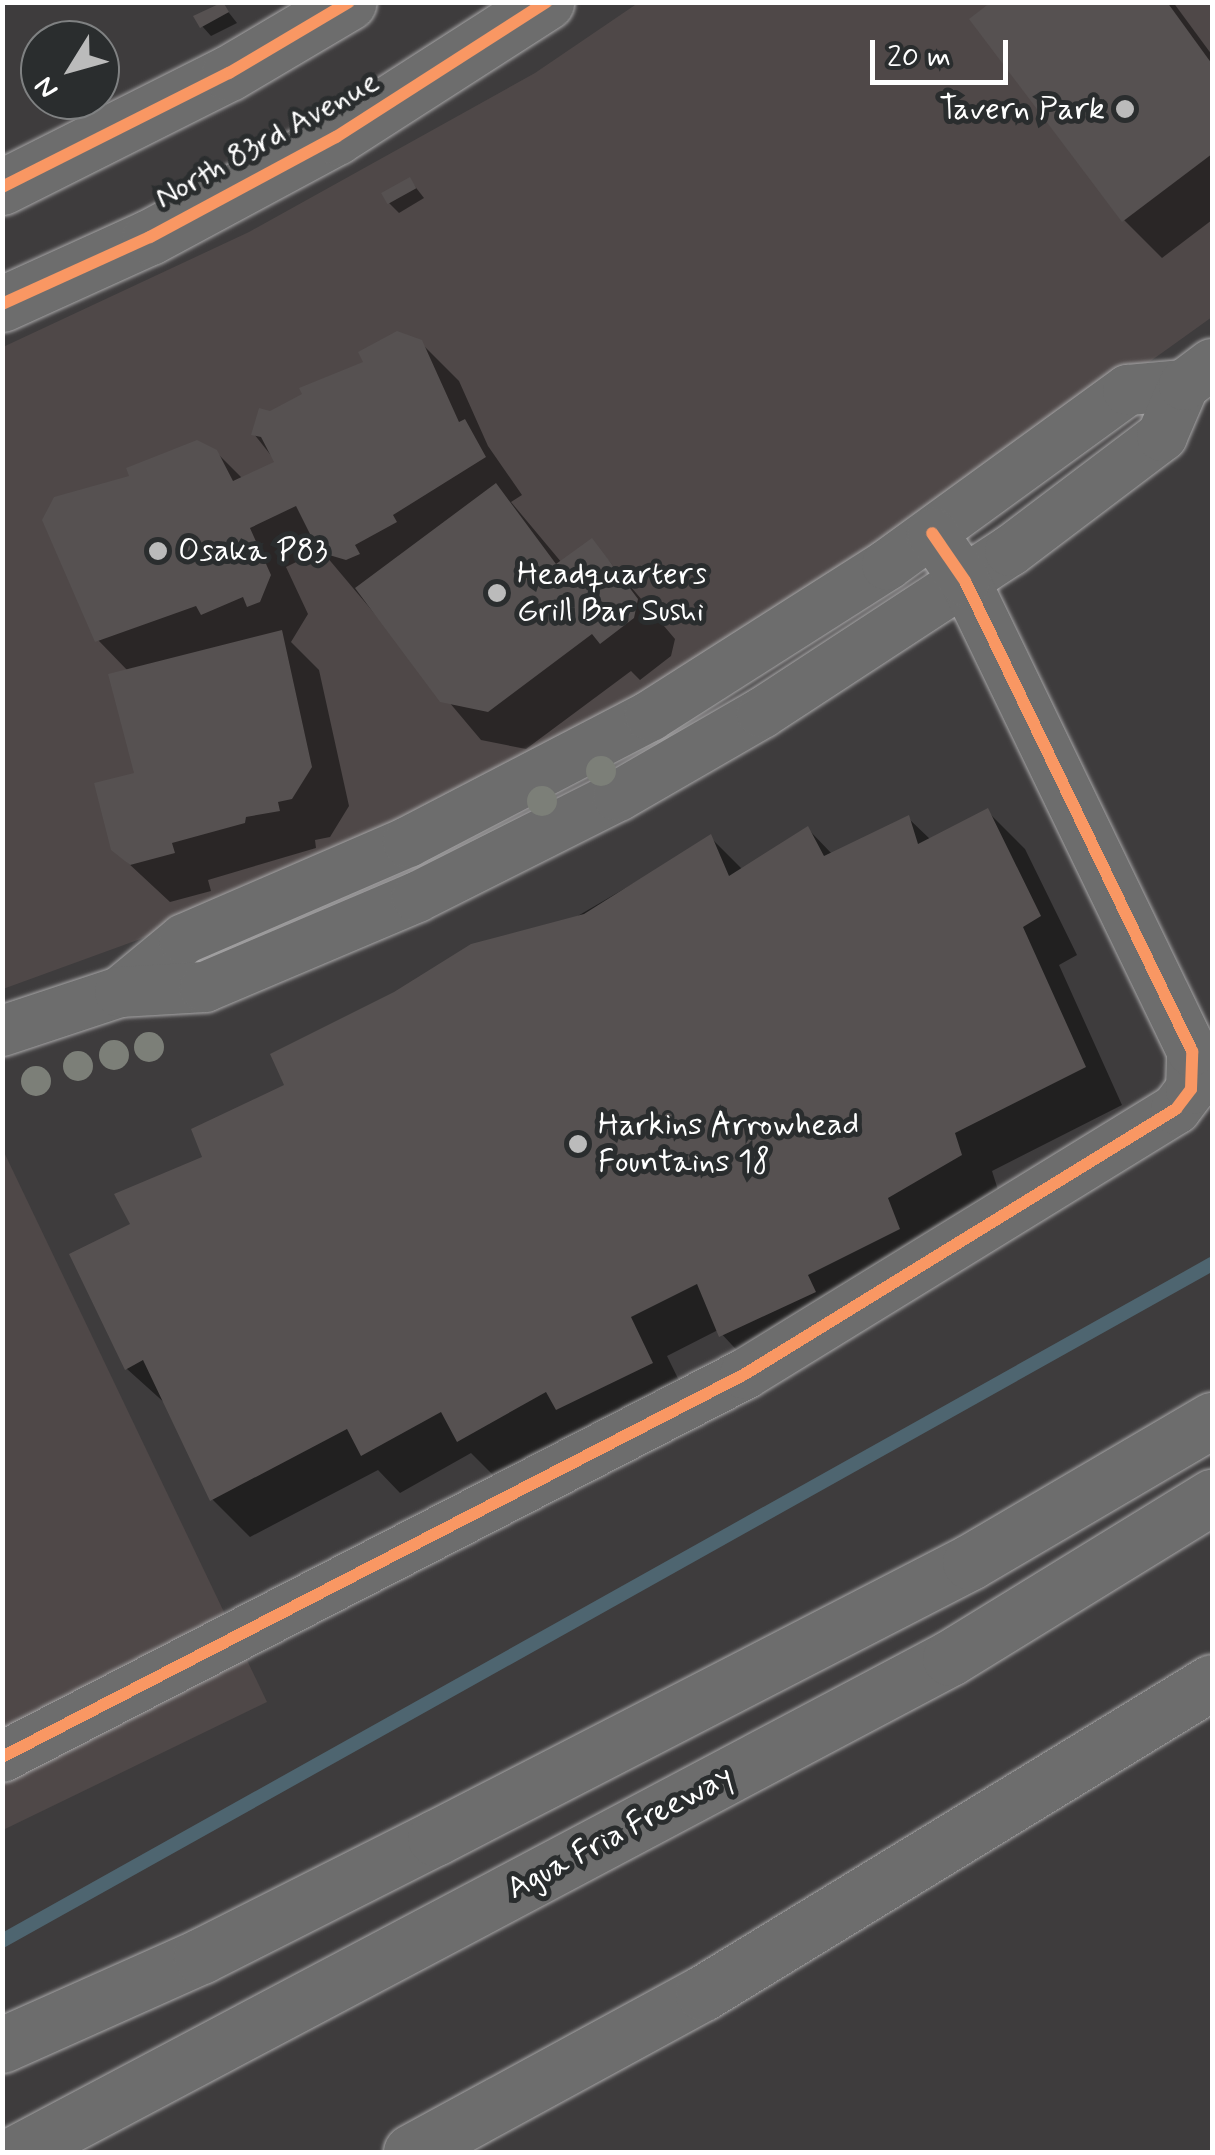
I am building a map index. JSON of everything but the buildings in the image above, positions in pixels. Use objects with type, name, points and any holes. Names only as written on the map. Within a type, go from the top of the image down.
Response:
[{"type":"main road","points":[[2,187],[229,73],[348,2]]},
{"type":"main road","name":"North 83rd Avenue","points":[[2,304],[150,238],[336,137],[546,2]]},
{"type":"main road","points":[[2,2045],[202,1956],[970,1562],[1212,1420]]},
{"type":"main road","name":"Agua Fria Freeway","points":[[18,2152],[950,1658],[1212,1497]]},
{"type":"main road","points":[[411,2152],[703,1993],[1212,1682]]},
{"type":"street","points":[[120,992],[184,938],[408,842],[650,716],[932,533],[1128,390],[1198,374]]},
{"type":"street","points":[[2,1031],[120,992],[205,986],[469,872],[762,713],[966,582],[1162,436],[1198,374]]},
{"type":"street","points":[[2,1757],[745,1374],[1176,1109],[1191,1089],[1192,1050],[966,582],[932,533]]},
{"type":"shaded area","points":[[638,3],[1212,3],[1212,317],[791,619],[253,898],[3,989],[3,347],[249,232],[535,73]]},
{"type":"shaded area","points":[[2,1148],[267,1702],[3,1830],[2,1830]]},
{"type":"waterway","points":[[2,1941],[1212,1264]]},
{"type":"cycle path","points":[[2,187],[229,73],[349,2]]},
{"type":"cycle path","points":[[2,304],[150,237],[336,137],[546,2]]},
{"type":"cycle path","points":[[2,1757],[745,1374],[1176,1109],[1191,1089],[1192,1051],[965,581],[932,533]]},
{"type":"place","name":"Tavern Park","points":[[1125,109]]},
{"type":"place","name":"Osaka P83","points":[[158,551]]},
{"type":"place","name":"Headquarters Grill Bar Sushi","points":[[497,593]]},
{"type":"place","name":"Harkins Arrowhead Fountains 18","points":[[578,1144]]}]
